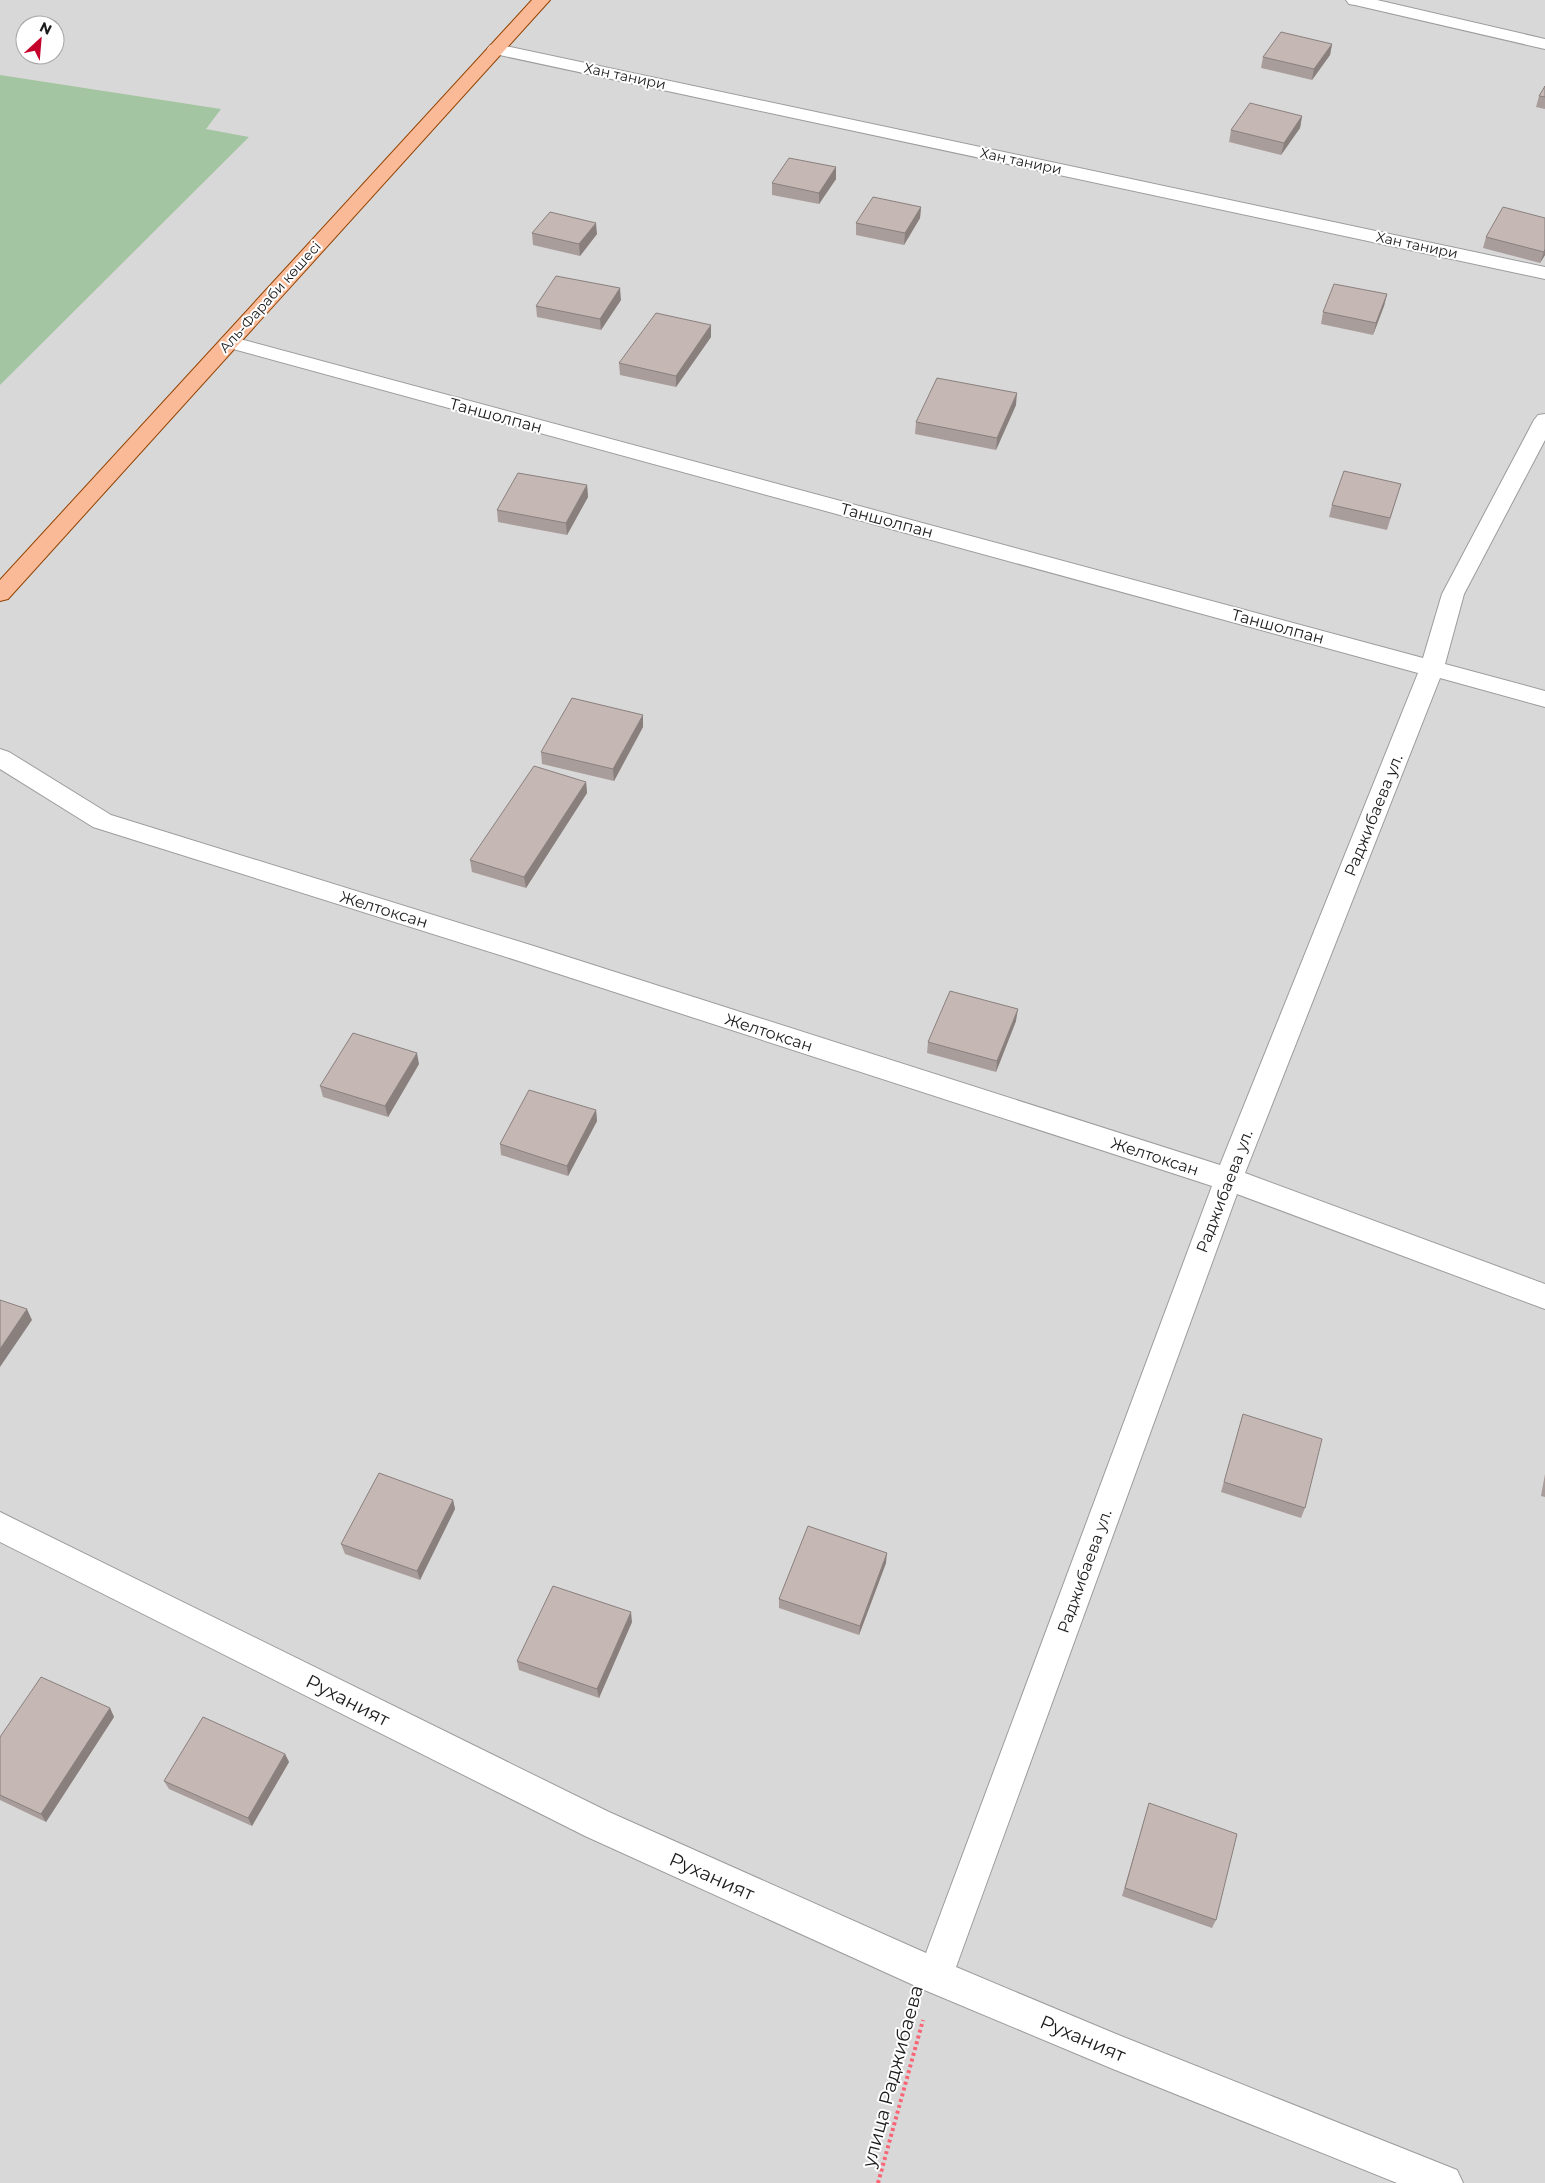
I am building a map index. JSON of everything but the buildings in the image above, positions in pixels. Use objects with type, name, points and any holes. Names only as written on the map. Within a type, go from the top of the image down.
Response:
[{"type":"main road","name":"Аль-Фараби көшесі","points":[[0,594],[541,0]]},
{"type":"street","points":[[1355,0],[1545,44]]},
{"type":"street","name":"Хан танири","points":[[496,49],[1545,273]]},
{"type":"street","name":"Таншолпан","points":[[229,342],[1545,699]]},
{"type":"street","name":"Раджибаева ул.","points":[[935,1976],[1228,1180],[1432,668],[1453,594],[1545,420]]},
{"type":"street","name":"Желтоксан","points":[[0,758],[102,820],[531,955],[1228,1180],[1545,1297]]},
{"type":"street","name":"Руханият","points":[[0,1526],[597,1824],[935,1976],[1113,2051],[1444,2183]]},
{"type":"path","name":"улица Раджибаева","points":[[878,2183],[935,1976]]},
{"type":"shaded area","points":[[0,0],[1545,0],[1545,2183],[0,2183]]},
{"type":"green space","points":[[0,75],[221,109],[206,129],[249,137],[0,385]]}]
